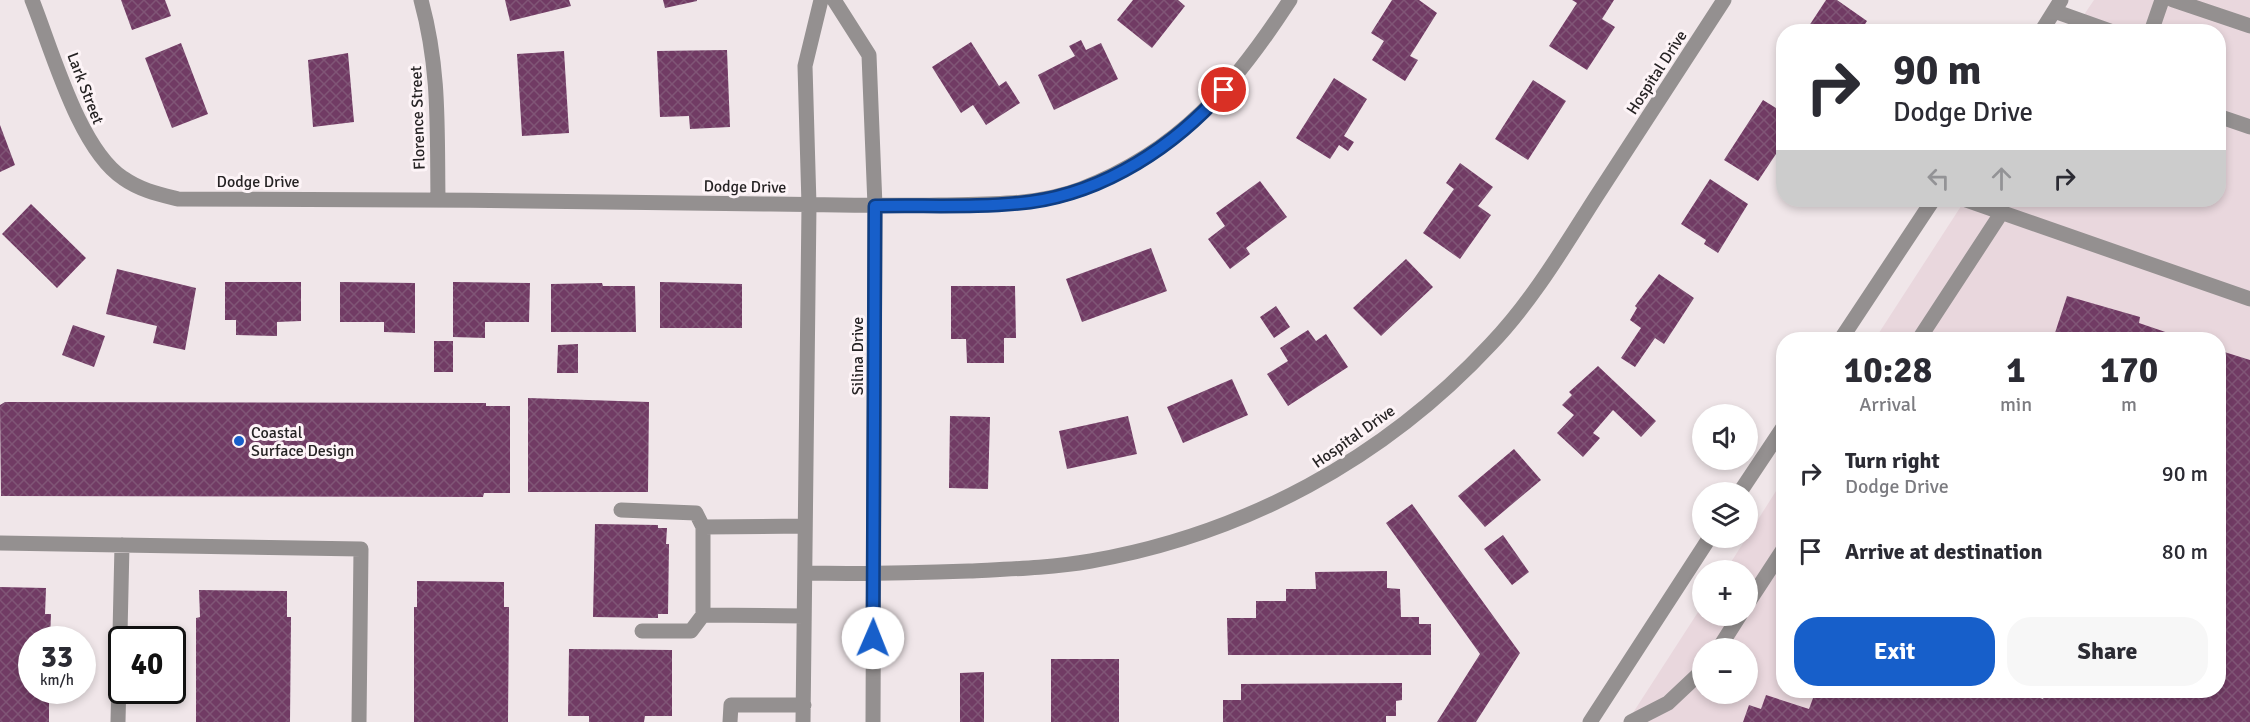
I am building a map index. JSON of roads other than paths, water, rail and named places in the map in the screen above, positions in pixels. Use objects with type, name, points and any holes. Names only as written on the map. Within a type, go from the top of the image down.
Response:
[{"type":"street","name":"Lark Street","points":[[32,0],[87,138],[104,162],[123,178]]},
{"type":"street","name":"Florence Street","points":[[421,0],[429,31],[437,84],[438,200]]},
{"type":"street","points":[[803,722],[809,205],[805,66],[821,0]]},
{"type":"street","name":"Silina Drive","points":[[834,0],[870,55],[875,206],[873,722]]},
{"type":"street","name":"Dodge Drive","points":[[123,178],[149,192],[178,199],[875,206],[1032,201],[1078,190],[1122,172],[1166,144],[1209,107],[1254,55],[1290,0]]},
{"type":"street","name":"Hospital Drive","points":[[805,573],[874,574],[1017,569],[1090,562],[1162,546],[1256,513],[1306,489],[1365,454],[1442,393],[1492,343],[1537,288],[1724,0]]},
{"type":"street","points":[[2154,24],[2162,0]]},
{"type":"street","points":[[2173,0],[2250,26]]},
{"type":"street","points":[[2046,24],[2058,6],[2096,24]]},
{"type":"street","points":[[2226,119],[2250,127]]},
{"type":"street","points":[[1846,332],[1928,207]]},
{"type":"street","points":[[1987,207],[2250,299]]},
{"type":"street","points":[[1924,332],[2002,212]]},
{"type":"street","points":[[1747,482],[1776,438]]},
{"type":"street","points":[[621,510],[696,513],[703,527],[703,615],[691,631],[642,631]]},
{"type":"street","points":[[703,527],[805,526]]},
{"type":"street","points":[[0,543],[361,549],[359,722]]},
{"type":"street","points":[[118,722],[122,545]]},
{"type":"street","points":[[1590,722],[1703,548]]},
{"type":"street","points":[[1758,588],[1776,560]]},
{"type":"street","points":[[703,615],[804,616]]},
{"type":"street","points":[[1631,722],[1668,703],[1692,680]]},
{"type":"street","points":[[729,722],[731,705],[804,705]]},
{"type":"place","name":"Coastal Surface Design","points":[[239,441]]}]
